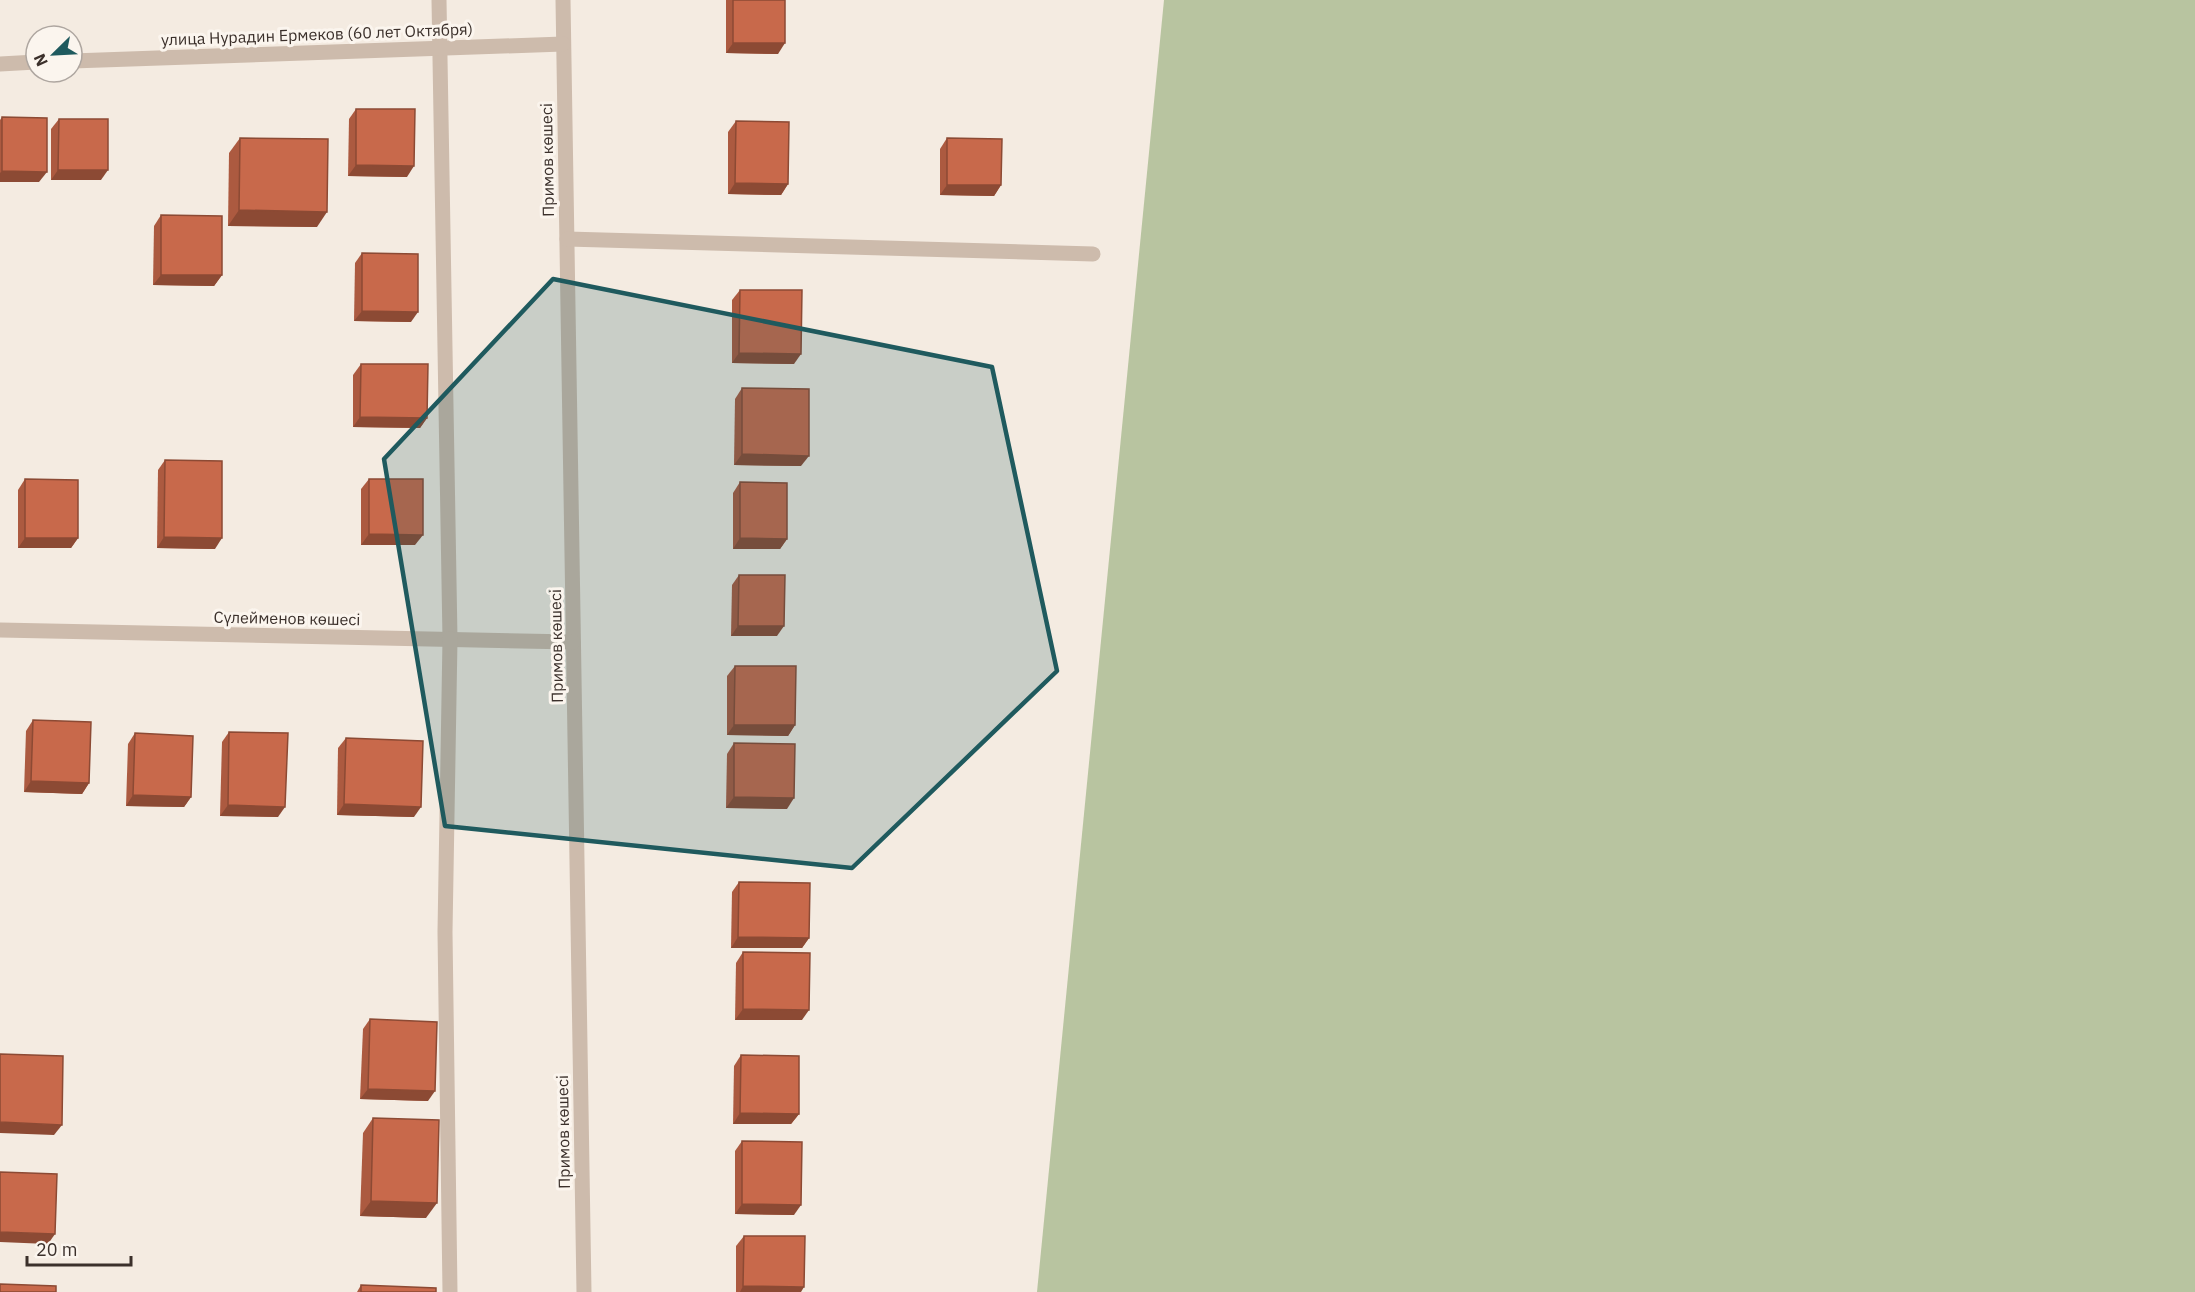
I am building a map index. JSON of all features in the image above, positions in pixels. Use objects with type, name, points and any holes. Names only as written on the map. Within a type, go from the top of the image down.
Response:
[{"type":"street","points":[[439,0],[450,639],[445,932],[450,1292]]},
{"type":"street","name":"Примов көшесі","points":[[563,0],[584,1292]]},
{"type":"street","name":"улица Нурадин Ермеков (60 лет Октября)","points":[[84,61],[563,44]]},
{"type":"street","points":[[0,64],[24,63]]},
{"type":"street","points":[[567,239],[1093,254]]},
{"type":"street","name":"Сүлейменов көшесі","points":[[0,630],[573,642]]},
{"type":"highlighted area","points":[[553,279],[992,367],[1057,671],[852,868],[445,826],[384,459]]},
{"type":"green space","points":[[1164,0],[2195,0],[2195,1292],[1037,1292]]},
{"type":"building","points":[[733,0],[785,0],[785,43],[733,43]]},
{"type":"building","points":[[356,109],[415,109],[414,166],[356,165]]},
{"type":"building","points":[[2,117],[47,118],[47,172],[2,171]]},
{"type":"building","points":[[59,119],[108,119],[108,170],[58,170]]},
{"type":"building","points":[[736,121],[789,122],[788,184],[735,183]]},
{"type":"building","points":[[240,138],[328,139],[327,212],[239,210]]},
{"type":"building","points":[[947,138],[1002,139],[1001,185],[947,185]]},
{"type":"building","points":[[161,215],[222,216],[222,275],[161,275]]},
{"type":"building","points":[[362,253],[418,254],[418,312],[362,311]]},
{"type":"building","points":[[740,290],[802,290],[801,354],[739,353]]},
{"type":"building","points":[[361,364],[428,364],[427,418],[360,417]]},
{"type":"building","points":[[742,388],[809,389],[809,456],[742,454]]},
{"type":"building","points":[[165,460],[222,461],[222,538],[164,537]]},
{"type":"building","points":[[25,479],[78,480],[78,538],[25,538]]},
{"type":"building","points":[[369,479],[423,479],[423,535],[369,534]]},
{"type":"building","points":[[740,482],[787,483],[787,539],[740,538]]},
{"type":"building","points":[[739,575],[785,575],[784,626],[738,626]]},
{"type":"building","points":[[735,666],[796,666],[795,725],[734,725]]},
{"type":"building","points":[[33,720],[91,722],[89,783],[31,781]]},
{"type":"building","points":[[229,732],[288,733],[285,807],[228,805]]},
{"type":"building","points":[[135,733],[193,736],[191,797],[133,795]]},
{"type":"building","points":[[346,738],[423,741],[421,807],[344,804]]},
{"type":"building","points":[[734,743],[795,744],[794,798],[734,797]]},
{"type":"building","points":[[739,882],[810,883],[809,938],[738,937]]},
{"type":"building","points":[[743,952],[810,953],[809,1010],[743,1009]]},
{"type":"building","points":[[370,1019],[437,1022],[435,1091],[368,1089]]},
{"type":"building","points":[[0,1054],[63,1056],[62,1125],[0,1122]]},
{"type":"building","points":[[741,1055],[799,1056],[799,1114],[740,1113]]},
{"type":"building","points":[[373,1118],[439,1120],[437,1203],[371,1201]]},
{"type":"building","points":[[742,1141],[802,1142],[801,1205],[742,1204]]},
{"type":"building","points":[[0,1172],[57,1174],[55,1234],[0,1232]]},
{"type":"building","points":[[744,1236],[805,1236],[804,1287],[743,1286]]},
{"type":"building","points":[[0,1284],[56,1286],[56,1292],[0,1292]]},
{"type":"building","points":[[361,1285],[436,1288],[436,1292],[361,1292]]}]
